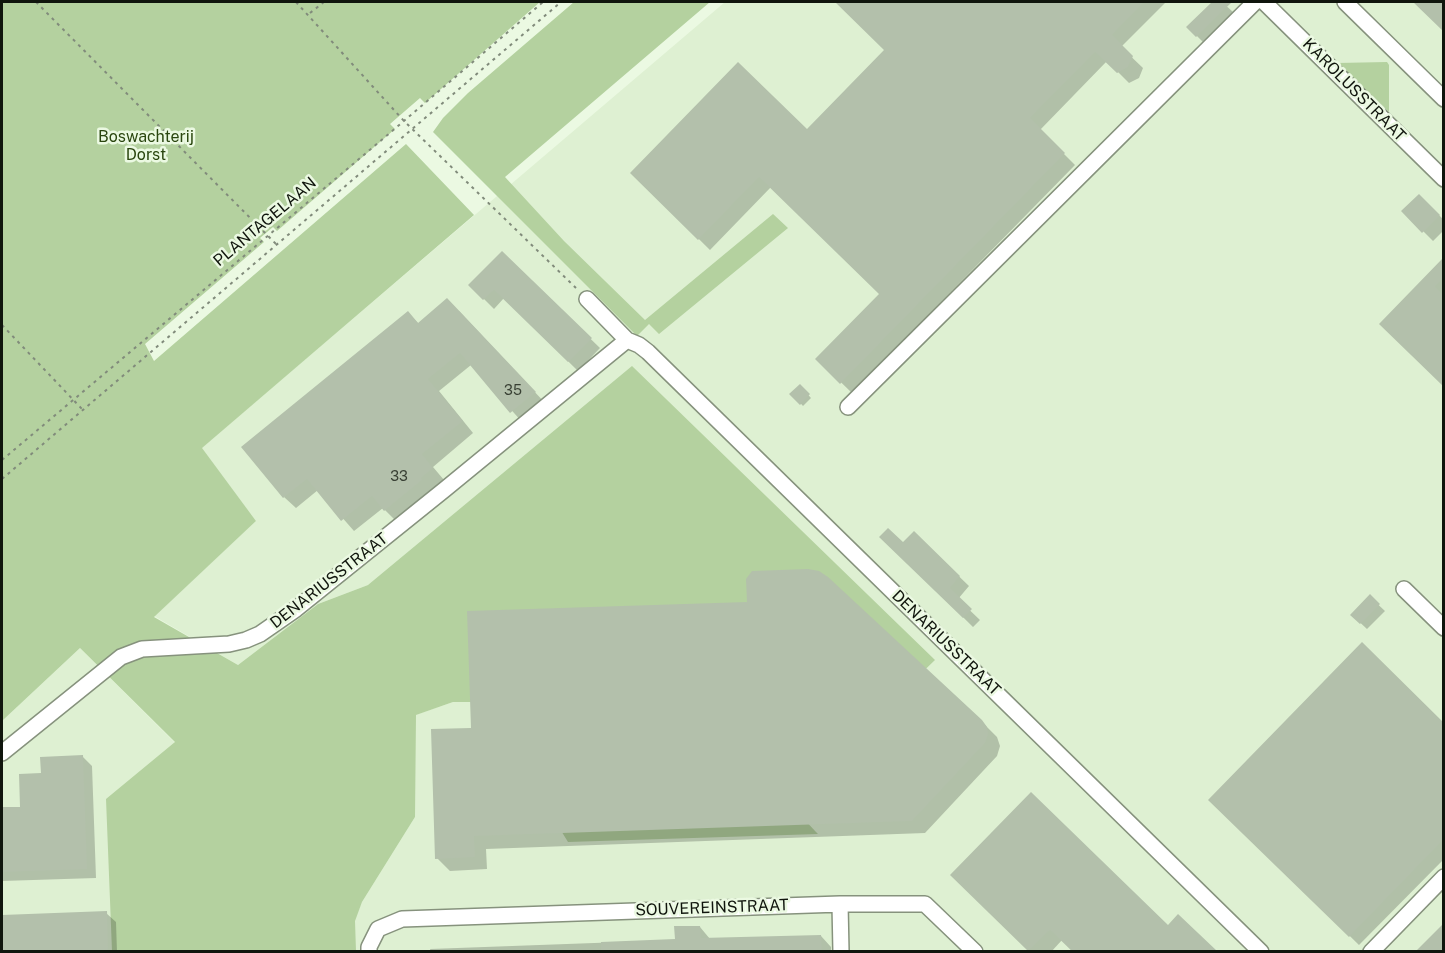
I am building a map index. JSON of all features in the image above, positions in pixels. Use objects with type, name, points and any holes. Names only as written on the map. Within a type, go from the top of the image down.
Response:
[{"type":"street","points":[[848,407],[1255,2]]},
{"type":"street","name":"KAROLUSSTRAAT","points":[[1264,2],[1443,179]]},
{"type":"street","points":[[1345,2],[1443,99]]},
{"type":"street","name":"DENARIUSSTRAAT","points":[[587,299],[627,340],[639,345],[656,360],[1261,951]]},
{"type":"street","name":"DENARIUSSTRAAT","points":[[2,753],[121,657],[142,649],[229,644],[260,634],[296,609],[627,340]]},
{"type":"street","points":[[1404,589],[1443,628]]},
{"type":"street","points":[[1371,951],[1443,878]]},
{"type":"street","points":[[840,904],[841,951]]},
{"type":"street","name":"SOUVEREINSTRAAT","points":[[369,951],[378,929],[402,919],[840,904],[925,904],[975,951]]},
{"type":"path","points":[[36,2],[277,245]]},
{"type":"path","points":[[296,2],[405,121],[587,299]]},
{"type":"path","points":[[309,14],[324,2]]},
{"type":"path","name":"PLANTAGELAAN","points":[[2,460],[543,2]]},
{"type":"path","points":[[2,479],[561,2]]},
{"type":"path","points":[[2,325],[83,410]]},
{"type":"shaded area","points":[[725,2],[1443,2],[1443,951],[2,952],[2,721],[80,648],[354,921],[362,902],[415,817],[415,715],[453,702],[498,702],[818,834],[788,802],[368,585],[318,604],[238,665],[154,616],[256,521],[201,448]]},
{"type":"green space","name":"Boswachterij Dorst","points":[[2,2],[540,2],[425,103],[420,98],[390,124],[395,129],[277,231],[273,227],[260,238],[264,242],[145,344],[154,361],[406,144],[474,215],[202,448],[256,521],[154,617],[238,665],[318,604],[368,585],[632,366],[935,660],[788,802],[818,834],[568,842],[519,762],[498,702],[453,702],[416,715],[415,817],[362,902],[355,921],[356,951],[112,951],[106,799],[175,742],[80,648],[2,721]]},
{"type":"green space","points":[[574,2],[710,2],[505,177],[564,241],[645,320],[773,214],[788,228],[659,334],[649,324],[637,336],[433,132],[443,118],[468,93]]},
{"type":"green space","points":[[1387,62],[1389,65],[1389,112],[1337,63]]},
{"type":"building","points":[[835,2],[1144,2],[1112,35],[1133,56],[1128,67],[1117,73],[1095,52],[1030,118],[1065,153],[840,384],[815,359],[879,294],[759,177],[698,240],[630,173],[738,62],[807,129],[884,50]]},
{"type":"building","points":[[1212,2],[1232,2],[1196,37],[1186,27]]},
{"type":"building","points":[[1413,2],[1443,2],[1443,31]]},
{"type":"building","points":[[1419,194],[1440,215],[1422,233],[1401,211]]},
{"type":"building","points":[[502,251],[592,338],[568,362],[494,290],[483,300],[468,285]]},
{"type":"building","points":[[1443,258],[1443,278],[1435,287],[1443,295],[1443,386],[1379,324]]},
{"type":"building","points":[[447,298],[536,392],[510,413],[460,353],[428,379],[463,421],[422,454],[433,468],[421,478],[422,480],[384,511],[372,496],[341,521],[307,479],[283,498],[241,447],[408,311],[418,323]]},
{"type":"building","points":[[800,384],[810,394],[800,405],[789,394]]},
{"type":"building","points":[[888,528],[903,542],[914,531],[960,576],[950,588],[972,609],[963,618],[879,537]]},
{"type":"building","points":[[808,569],[819,571],[828,577],[987,727],[988,734],[985,743],[912,821],[474,836],[475,857],[435,859],[431,729],[471,728],[467,611],[747,602],[746,579],[752,571]]},
{"type":"building","points":[[1370,594],[1380,604],[1360,624],[1350,615]]},
{"type":"building","points":[[1362,642],[1443,722],[1443,840],[1349,937],[1208,800]]},
{"type":"building","points":[[83,755],[87,869],[2,872],[2,807],[20,807],[19,774],[41,773],[40,757]]},
{"type":"building","points":[[1031,792],[1168,925],[1178,914],[1217,951],[1072,951],[1050,930],[1028,951],[950,875]]},
{"type":"building","points":[[107,911],[108,951],[2,951],[2,915]]},
{"type":"building","points":[[1443,924],[1443,951],[1416,951]]},
{"type":"building","points":[[674,926],[700,926],[701,938],[821,935],[822,951],[601,951],[601,942],[675,939]]}]
